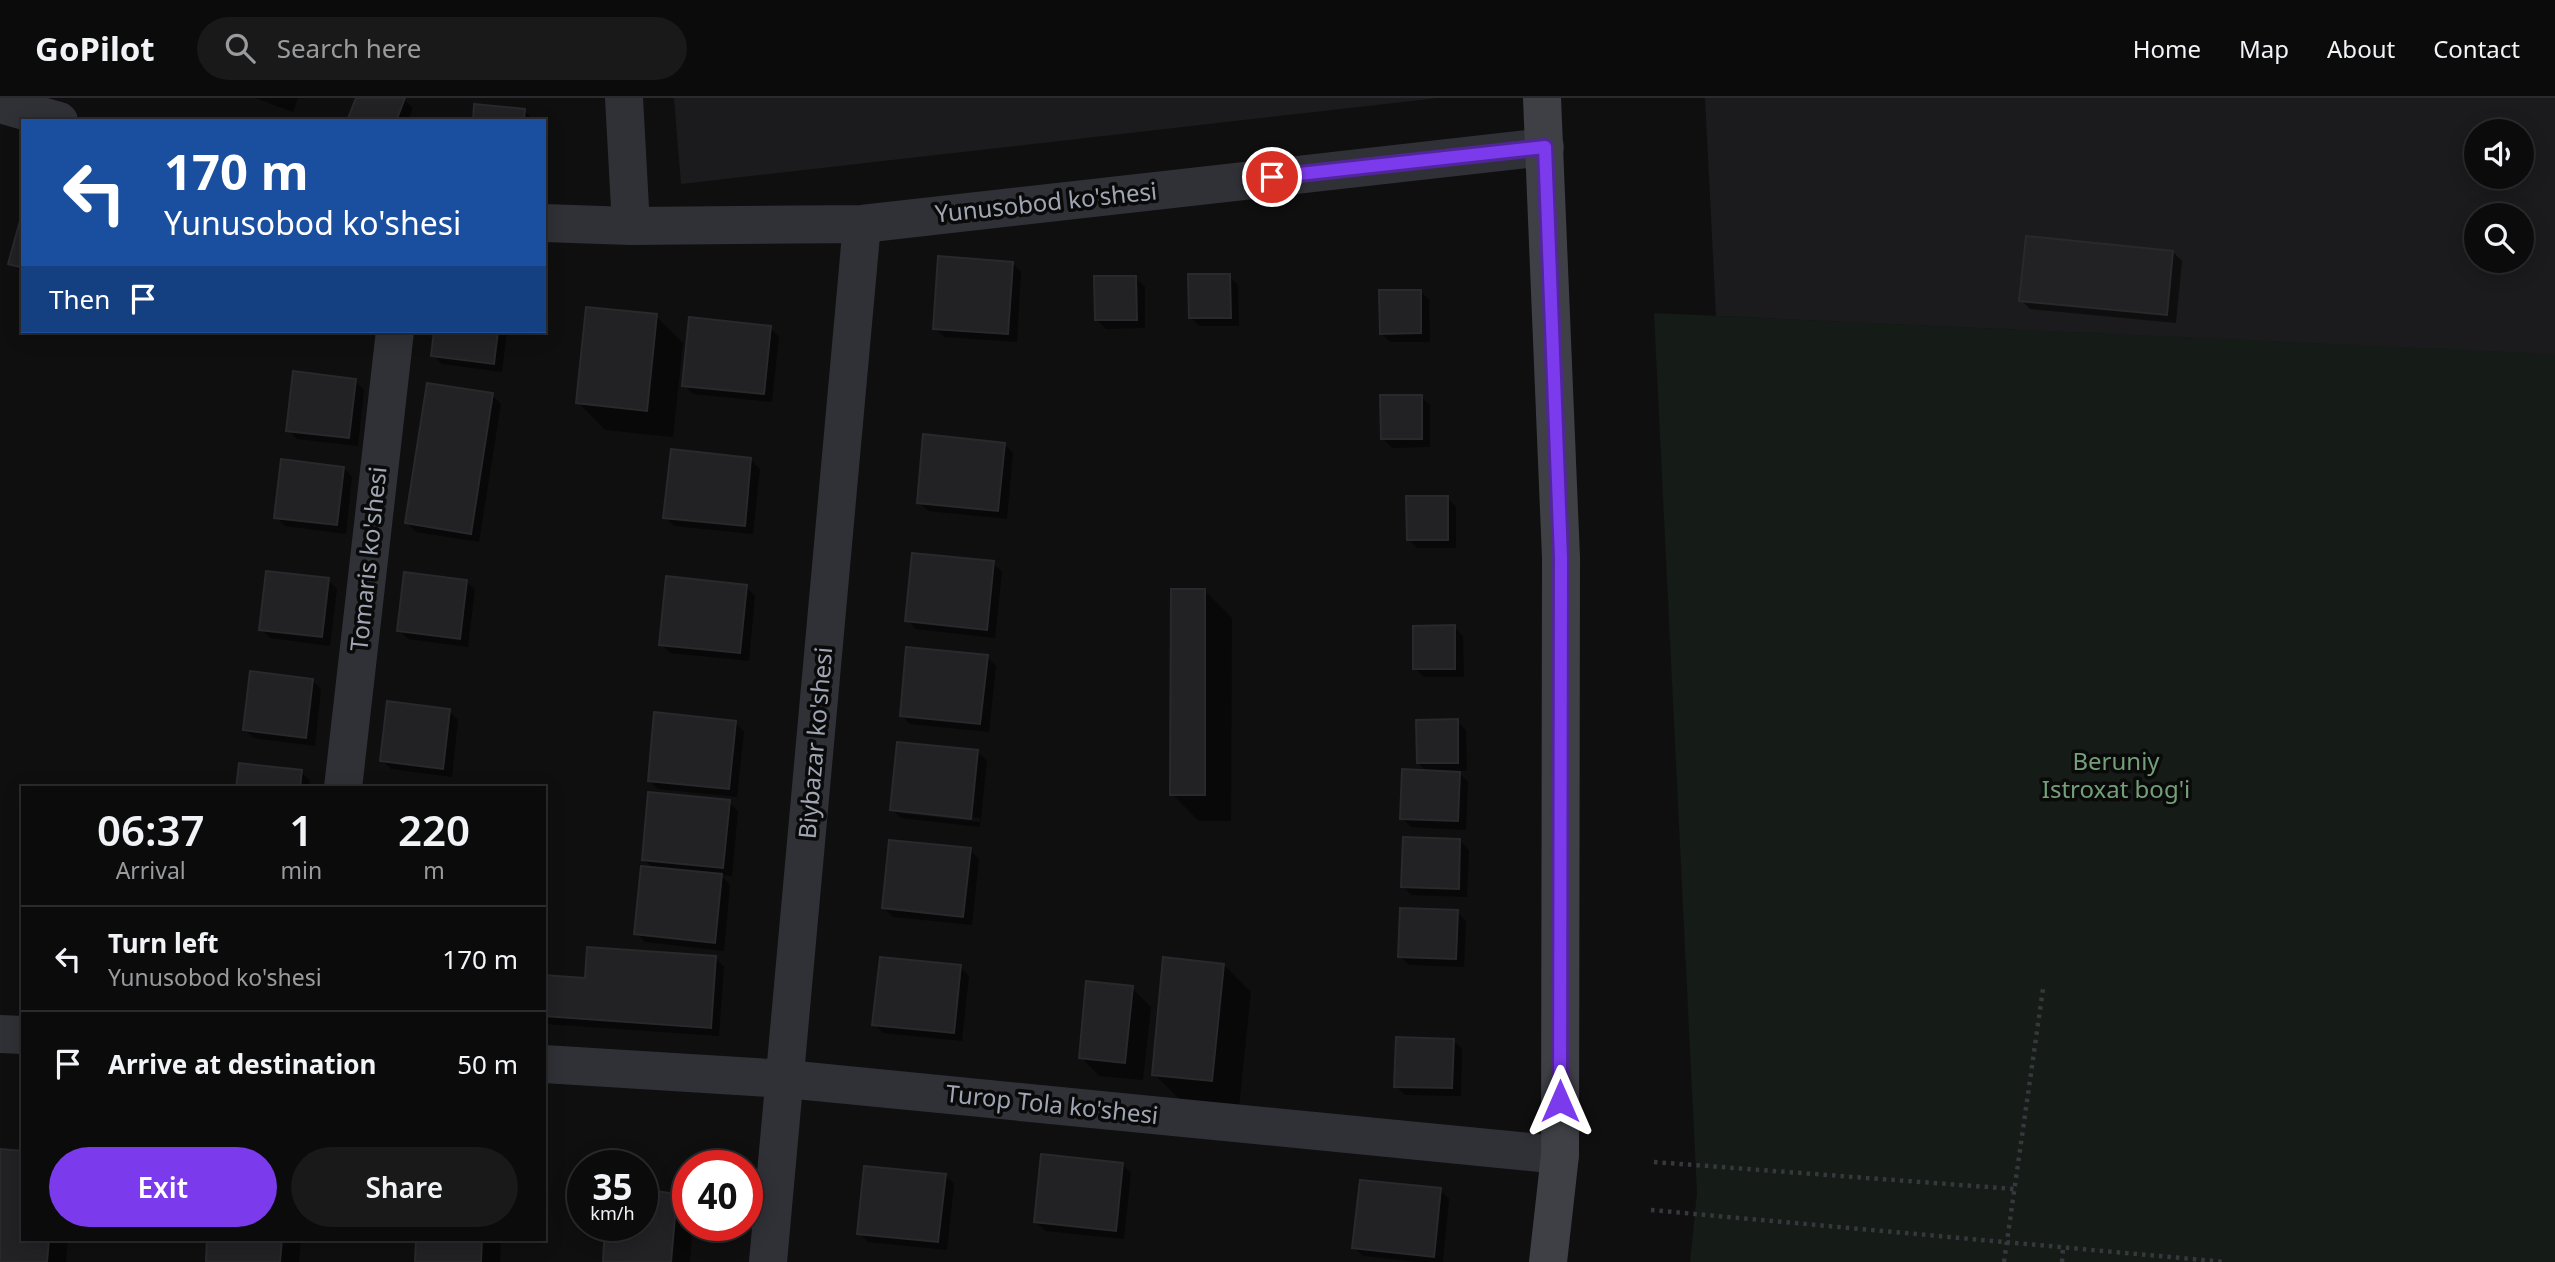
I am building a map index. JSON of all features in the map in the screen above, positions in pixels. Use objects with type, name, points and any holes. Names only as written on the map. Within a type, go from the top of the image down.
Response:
[{"type":"street","points":[[624,98],[631,226]]},
{"type":"street","points":[[1542,98],[1561,558],[1560,1156],[1548,1262]]},
{"type":"street","points":[[0,104],[52,119]]},
{"type":"street","name":"Yunusobod ko'shesi","points":[[546,223],[631,226],[862,223],[1545,147]]},
{"type":"street","name":"Biybazar ko'shesi","points":[[768,1262],[862,223]]},
{"type":"street","name":"Tomaris ko'shesi","points":[[343,786],[395,333]]},
{"type":"street","points":[[0,1034],[21,1035]]},
{"type":"street","name":"Turop Tola ko'shesi","points":[[546,1064],[786,1079],[1560,1156]]},
{"type":"path","points":[[2004,1262],[2043,989]]},
{"type":"path","points":[[1654,1162],[2014,1189]]},
{"type":"path","points":[[1651,1210],[2225,1262]]},
{"type":"path","points":[[2062,1262],[2063,1248]]},
{"type":"shaded area","points":[[674,98],[1438,98],[681,184]]},
{"type":"shaded area","points":[[1705,98],[2555,98],[2555,355],[1716,316]]},
{"type":"green space","name":"Beruniy Istroxat bog'i","points":[[1654,313],[2555,354],[2555,1262],[1690,1262],[1697,1193]]},
{"type":"building","points":[[356,98],[405,98],[397,119],[348,119]]},
{"type":"building","points":[[474,104],[525,109],[524,119],[473,119]]},
{"type":"building","points":[[21,217],[21,267],[8,264]]},
{"type":"building","points":[[2026,236],[2173,251],[2167,315],[2019,301]]},
{"type":"building","points":[[938,256],[1013,262],[1008,334],[933,329]]},
{"type":"building","points":[[1188,274],[1230,274],[1231,318],[1189,318]]},
{"type":"building","points":[[1094,276],[1136,276],[1137,320],[1095,320]]},
{"type":"building","points":[[1379,290],[1421,290],[1421,333],[1380,334]]},
{"type":"building","points":[[586,307],[657,314],[647,411],[576,403]]},
{"type":"building","points":[[689,317],[771,326],[764,394],[682,386]]},
{"type":"building","points":[[434,333],[498,333],[494,364],[431,356]]},
{"type":"building","points":[[293,371],[356,379],[349,438],[286,431]]},
{"type":"building","points":[[427,383],[493,393],[471,534],[405,523]]},
{"type":"building","points":[[1380,395],[1422,395],[1422,439],[1381,439]]},
{"type":"building","points":[[923,434],[1005,443],[998,511],[917,503]]},
{"type":"building","points":[[671,449],[751,458],[745,526],[663,518]]},
{"type":"building","points":[[281,459],[344,467],[337,525],[274,518]]},
{"type":"building","points":[[1406,496],[1448,496],[1448,540],[1407,540]]},
{"type":"building","points":[[912,553],[994,561],[987,630],[905,621]]},
{"type":"building","points":[[266,571],[329,578],[322,637],[259,630]]},
{"type":"building","points":[[404,572],[467,580],[460,639],[397,631]]},
{"type":"building","points":[[666,576],[747,585],[740,653],[659,645]]},
{"type":"building","points":[[1171,589],[1205,589],[1205,795],[1170,795]]},
{"type":"building","points":[[1455,625],[1455,669],[1413,669],[1413,626]]},
{"type":"building","points":[[906,647],[988,655],[980,724],[900,716]]},
{"type":"building","points":[[250,671],[313,679],[306,738],[243,730]]},
{"type":"building","points":[[387,701],[450,709],[443,769],[380,761]]},
{"type":"building","points":[[654,712],[736,721],[729,789],[648,781]]},
{"type":"building","points":[[1458,719],[1458,763],[1417,763],[1416,720]]},
{"type":"building","points":[[897,742],[978,750],[971,819],[890,810]]},
{"type":"building","points":[[239,763],[302,770],[300,786],[236,786]]},
{"type":"building","points":[[1402,769],[1460,772],[1458,821],[1400,819]]},
{"type":"building","points":[[648,792],[730,800],[723,868],[642,860]]},
{"type":"building","points":[[1403,837],[1460,839],[1459,889],[1401,887]]},
{"type":"building","points":[[889,840],[971,848],[963,917],[882,908]]},
{"type":"building","points":[[641,866],[722,874],[715,943],[634,934]]},
{"type":"building","points":[[1400,908],[1458,910],[1456,959],[1398,957]]},
{"type":"building","points":[[587,947],[716,956],[711,1028],[546,1016],[546,975],[585,978]]},
{"type":"building","points":[[880,957],[961,965],[954,1033],[872,1025]]},
{"type":"building","points":[[1163,957],[1224,964],[1212,1081],[1152,1075]]},
{"type":"building","points":[[1086,981],[1133,986],[1125,1063],[1079,1058]]},
{"type":"building","points":[[1396,1037],[1454,1039],[1452,1088],[1394,1087]]},
{"type":"building","points":[[0,1149],[21,1151],[21,1241],[49,1241],[47,1262],[0,1262]]},
{"type":"building","points":[[1041,1154],[1123,1163],[1116,1231],[1034,1222]]},
{"type":"building","points":[[864,1166],[946,1174],[938,1242],[857,1234]]},
{"type":"building","points":[[1360,1180],[1441,1188],[1434,1257],[1352,1248]]},
{"type":"building","points":[[658,1191],[672,1193],[671,1262],[603,1262],[604,1241],[658,1241]]},
{"type":"building","points":[[207,1241],[282,1241],[280,1262],[206,1262]]},
{"type":"building","points":[[416,1241],[482,1241],[481,1262],[415,1262]]},
{"type":"route","points":[[1272,177],[1545,147],[1561,558],[1560,1101]]}]
